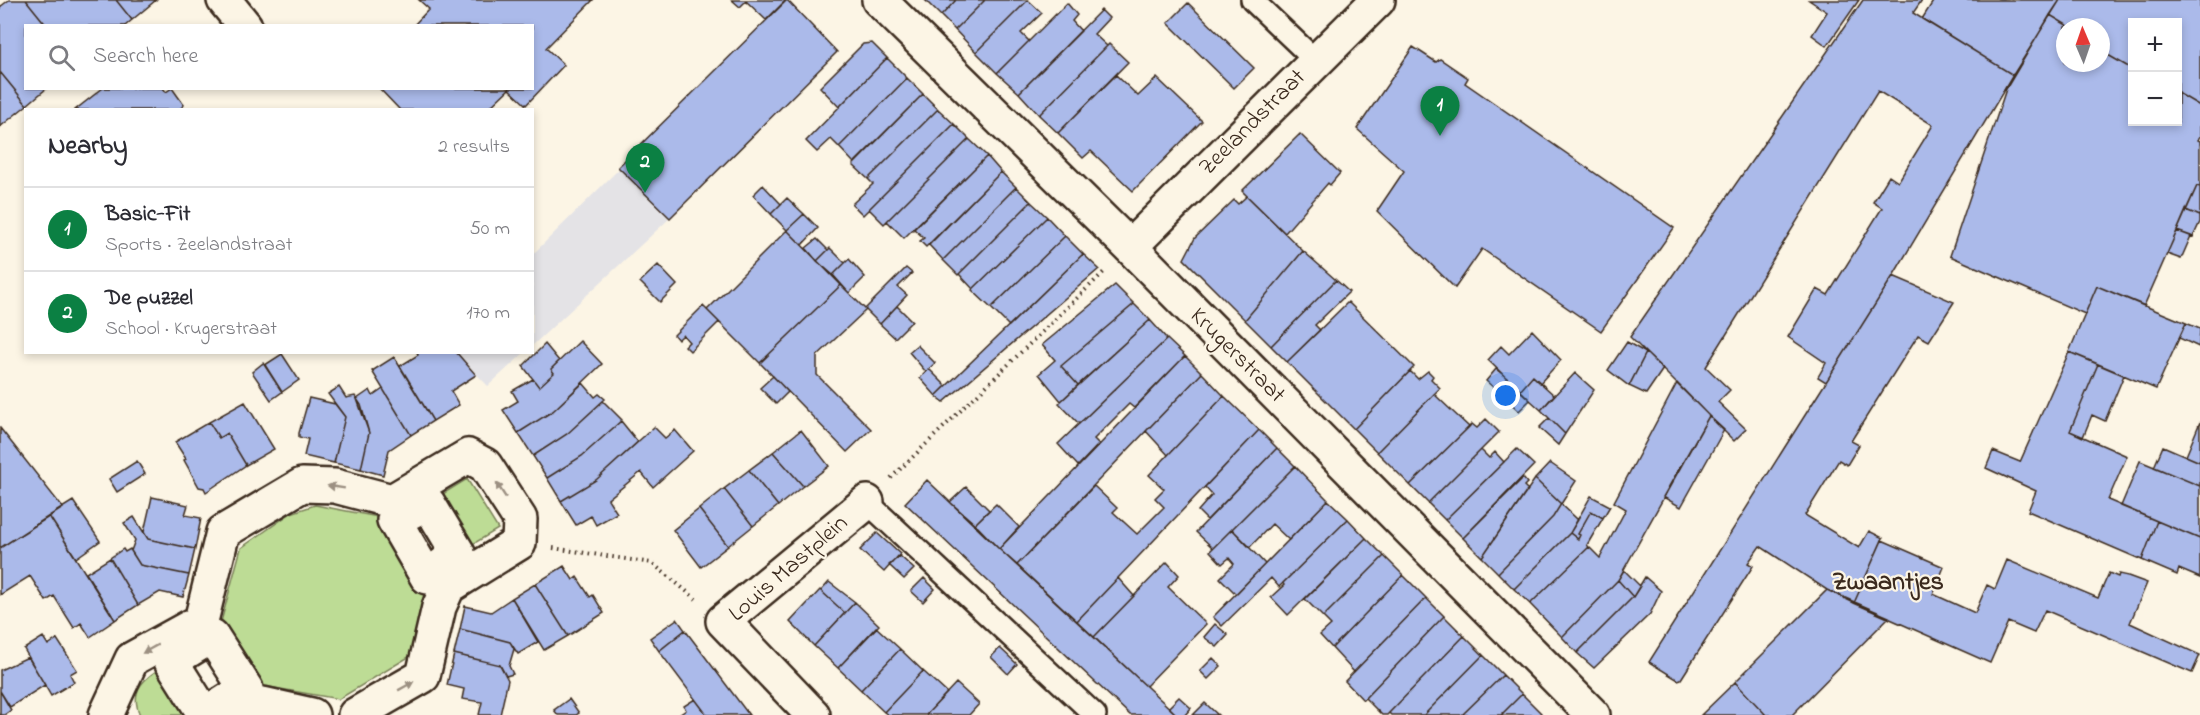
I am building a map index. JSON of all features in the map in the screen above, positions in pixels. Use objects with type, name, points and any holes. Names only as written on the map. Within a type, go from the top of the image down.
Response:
[{"type":"street","points":[[224,0],[243,24]]},
{"type":"street","name":"Krugerstraat","points":[[879,0],[1130,247],[1593,715]]},
{"type":"street","name":"Zeelandstraat","points":[[1130,247],[1378,0]]},
{"type":"street","points":[[106,715],[132,658],[207,629],[223,532],[302,485],[335,486],[392,501],[468,456],[485,465],[520,519],[519,543],[448,587],[439,607],[423,676],[355,715]]},
{"type":"street","name":"Louis Mastplein","points":[[813,715],[723,621],[867,502]]},
{"type":"street","points":[[253,710],[312,715]]},
{"type":"lane","points":[[1252,0],[1316,61]]},
{"type":"lane","points":[[867,502],[1095,715]]},
{"type":"path","points":[[867,502],[1130,247]]},
{"type":"path","points":[[519,543],[652,563],[723,621]]},
{"type":"shaded area","points":[[787,0],[837,52],[670,218],[534,344],[534,253],[619,169],[618,167]]},
{"type":"shaded area","points":[[457,354],[523,354],[488,386]]},
{"type":"green space","points":[[467,479],[498,529],[458,553],[428,503]]},
{"type":"green space","points":[[315,505],[394,520],[427,577],[412,655],[339,699],[257,685],[212,636],[221,622],[241,548],[291,513]]},
{"type":"green space","points":[[171,661],[205,715],[140,715],[136,696],[143,682]]},
{"type":"building","points":[[9,0],[26,0],[45,24],[24,24],[24,90],[45,90],[27,105],[0,72],[0,7]]},
{"type":"building","points":[[26,0],[116,0],[132,20],[127,24],[45,24]]},
{"type":"building","points":[[116,0],[156,0],[132,20]]},
{"type":"building","points":[[419,0],[593,0],[546,48],[564,65],[526,105],[510,90],[534,90],[534,24],[415,24],[429,9]]},
{"type":"building","points":[[732,0],[785,1],[766,20],[746,1],[740,7]]},
{"type":"building","points":[[787,0],[837,52],[670,218],[618,167]]},
{"type":"building","points":[[925,0],[956,0],[941,16]]},
{"type":"building","points":[[956,0],[985,0],[955,30],[941,16]]},
{"type":"building","points":[[985,0],[1028,0],[976,52],[955,30]]},
{"type":"building","points":[[1028,0],[1042,13],[1021,33],[1029,41],[997,73],[976,52]]},
{"type":"building","points":[[1809,0],[1859,0],[1827,46],[1812,35],[1827,12]]},
{"type":"building","points":[[1863,0],[1922,0],[1913,13],[2013,75],[1893,276],[1826,382],[1818,377],[1826,363],[1788,337],[1817,289],[1828,295],[1882,208],[1873,202],[1889,176],[1898,182],[1933,125],[1878,91],[1706,367],[1730,390],[1718,402],[1746,429],[1734,441],[1630,337]]},
{"type":"building","points":[[1934,0],[2060,0],[2013,75],[1922,19]]},
{"type":"building","points":[[2060,0],[2200,0],[2200,106],[2182,95],[2182,18],[2128,18],[2128,67],[2110,56],[2110,18],[2056,19],[2050,15]]},
{"type":"building","points":[[1067,3],[1077,15],[1072,21],[1081,31],[1019,93],[997,73]]},
{"type":"building","points":[[1188,3],[1254,68],[1234,88],[1168,23]]},
{"type":"building","points":[[1101,10],[1109,18],[1094,34],[1107,46],[1039,115],[1019,93]]},
{"type":"building","points":[[2050,15],[2056,19],[2056,72],[2110,72],[2110,56],[2128,67],[2128,126],[2182,126],[2182,95],[2200,106],[2198,140],[2200,141],[2200,187],[2197,186],[2144,306],[2097,286],[2085,314],[1950,256],[2006,89]]},
{"type":"building","points":[[872,43],[887,58],[839,107],[820,87],[863,44]]},
{"type":"building","points":[[1109,44],[1128,62],[1058,133],[1039,115]]},
{"type":"building","points":[[1413,47],[1436,62],[1440,59],[1468,78],[1465,83],[1674,228],[1601,331],[1482,249],[1455,288],[1377,211],[1404,171],[1357,129]]},
{"type":"building","points":[[887,58],[907,78],[839,147],[831,139],[817,152],[806,141]]},
{"type":"building","points":[[0,72],[27,105],[0,127]]},
{"type":"building","points":[[1116,75],[1138,96],[1157,78],[1202,121],[1133,191],[1091,151],[1083,158],[1058,133]]},
{"type":"building","points":[[907,78],[923,94],[854,163],[839,147]]},
{"type":"building","points":[[100,90],[164,90],[166,92],[173,90],[184,105],[181,108],[78,108]]},
{"type":"building","points":[[381,90],[508,90],[489,108],[398,108]]},
{"type":"building","points":[[923,94],[938,109],[868,179],[853,165]]},
{"type":"building","points":[[938,109],[954,124],[863,215],[852,204],[873,184],[868,179]]},
{"type":"building","points":[[954,124],[969,139],[884,224],[869,209]]},
{"type":"building","points":[[1300,134],[1340,173],[1330,185],[1328,183],[1285,233],[1242,191]]},
{"type":"building","points":[[969,139],[987,156],[904,238],[887,221]]},
{"type":"building","points":[[987,156],[1001,172],[926,247],[920,241],[924,238],[914,229]]},
{"type":"building","points":[[1001,172],[1016,187],[943,260],[929,245]]},
{"type":"building","points":[[763,185],[781,204],[771,214],[753,195]]},
{"type":"building","points":[[2197,186],[2200,187],[2200,216],[2186,210]]},
{"type":"building","points":[[1016,187],[1031,202],[958,275],[943,260]]},
{"type":"building","points":[[1247,196],[1303,251],[1245,320],[1184,259],[1195,238],[1234,200],[1238,204]]},
{"type":"building","points":[[787,198],[804,214],[787,230],[771,214]]},
{"type":"building","points":[[1031,202],[1047,217],[973,289],[959,274]]},
{"type":"building","points":[[2186,210],[2200,216],[2200,222],[2193,237],[2177,231]]},
{"type":"building","points":[[804,214],[818,228],[802,245],[787,230]]},
{"type":"building","points":[[1047,217],[1065,236],[991,308],[972,290]]},
{"type":"building","points":[[787,230],[841,285],[760,363],[707,310]]},
{"type":"building","points":[[2177,231],[2191,236],[2181,259],[2167,254]]},
{"type":"building","points":[[1065,236],[1083,254],[1009,326],[991,308]]},
{"type":"building","points":[[817,239],[828,250],[817,261],[806,248]]},
{"type":"building","points":[[830,248],[845,263],[833,275],[817,261]]},
{"type":"building","points":[[1303,251],[1336,280],[1271,346],[1245,320]]},
{"type":"building","points":[[1083,254],[1099,269],[944,402],[936,396]]},
{"type":"building","points":[[849,259],[865,277],[849,293],[833,275]]},
{"type":"building","points":[[658,265],[677,285],[660,302],[640,282]]},
{"type":"building","points":[[906,268],[912,273],[898,287],[907,295],[880,324],[865,309]]},
{"type":"building","points":[[1893,276],[1954,302],[1929,341],[1918,335],[1851,441],[1859,445],[1847,465],[1839,460],[1805,515],[1859,548],[1869,531],[1883,538],[1854,603],[1827,590],[1760,546],[1748,563],[1753,566],[1681,679],[1678,680],[1649,662]]},
{"type":"building","points":[[1336,280],[1349,292],[1315,325],[1320,330],[1287,362],[1271,346]]},
{"type":"building","points":[[841,285],[866,310],[817,356],[817,375],[871,429],[847,452],[760,363]]},
{"type":"building","points":[[1115,285],[1134,304],[1061,366],[1078,385],[1061,401],[1039,374],[1055,360],[1042,345]]},
{"type":"building","points":[[2097,286],[2186,323],[2156,389],[2069,352]]},
{"type":"building","points":[[1348,302],[1414,367],[1354,429],[1287,362]]},
{"type":"building","points":[[1134,304],[1150,320],[1078,385],[1061,366]]},
{"type":"building","points":[[703,306],[719,322],[690,351],[685,346],[689,342],[683,335],[678,340],[674,335]]},
{"type":"building","points":[[897,306],[912,321],[895,338],[880,324]]},
{"type":"building","points":[[1150,320],[1167,339],[1079,424],[1059,403]]},
{"type":"building","points":[[2186,323],[2200,329],[2199,347],[2179,338]]},
{"type":"building","points":[[1532,330],[1561,360],[1540,383],[1533,376],[1520,391],[1488,360],[1501,346],[1509,354]]},
{"type":"building","points":[[1167,339],[1185,356],[1134,408],[1129,404],[1094,439],[1099,444],[1078,466],[1058,444]]},
{"type":"building","points":[[580,341],[602,364],[553,411],[518,433],[503,410],[518,401],[512,391],[533,379],[539,387],[554,373],[551,369]]},
{"type":"building","points":[[1627,342],[1646,353],[1629,386],[1608,370]]},
{"type":"building","points":[[545,344],[559,361],[551,369],[554,373],[539,387],[523,366]]},
{"type":"building","points":[[917,345],[935,363],[926,372],[909,352]]},
{"type":"building","points":[[2069,352],[2098,364],[2070,431],[2127,456],[2108,500],[2157,521],[2142,560],[2028,511],[2036,491],[1986,468],[1993,451],[2020,462]]},
{"type":"building","points":[[1646,353],[1663,369],[1646,394],[1629,386]]},
{"type":"building","points":[[282,354],[299,380],[282,392],[265,365]]},
{"type":"building","points":[[458,354],[476,375],[451,391],[459,405],[433,421],[400,366],[418,355]]},
{"type":"building","points":[[1185,356],[1202,373],[1017,565],[999,549]]},
{"type":"building","points":[[394,357],[433,421],[411,435],[372,371]]},
{"type":"building","points":[[263,363],[282,392],[271,400],[252,372]]},
{"type":"building","points":[[2098,364],[2124,375],[2105,421],[2092,415],[2083,437],[2070,431]]},
{"type":"building","points":[[929,369],[946,386],[936,396],[920,378]]},
{"type":"building","points":[[1496,369],[1513,383],[1502,395],[1486,381]]},
{"type":"building","points":[[1410,371],[1418,379],[1428,371],[1433,376],[1431,379],[1440,388],[1377,452],[1354,429]]},
{"type":"building","points":[[1202,373],[1224,396],[1168,455],[1146,431]]},
{"type":"building","points":[[1575,373],[1594,390],[1565,434],[1541,410]]},
{"type":"building","points":[[773,376],[788,392],[776,404],[760,388]]},
{"type":"building","points":[[1533,376],[1554,395],[1541,410],[1520,391]]},
{"type":"building","points":[[583,383],[595,397],[599,394],[605,399],[567,434],[533,456],[518,433],[553,411]]},
{"type":"building","points":[[1513,383],[1530,400],[1519,411],[1502,395]]},
{"type":"building","points":[[1677,383],[1709,416],[1618,580],[1562,637],[1530,604],[1589,547],[1600,558],[1626,509],[1614,502]]},
{"type":"building","points":[[339,387],[346,398],[355,396],[361,405],[369,433],[361,469],[334,463],[345,417],[328,394]]},
{"type":"building","points":[[383,389],[411,435],[389,450],[383,475],[361,469],[369,433],[357,399],[370,390],[373,396]]},
{"type":"building","points":[[1434,394],[1469,427],[1410,485],[1377,452]]},
{"type":"building","points":[[1224,396],[1259,430],[1077,621],[1017,565],[1094,486],[1117,508],[1113,512],[1137,534],[1164,507],[1155,498],[1164,489],[1149,475]]},
{"type":"building","points":[[309,398],[335,404],[345,417],[334,463],[304,456],[308,439],[299,437],[299,433]]},
{"type":"building","points":[[603,401],[622,420],[582,456],[547,478],[533,456],[567,434]]},
{"type":"building","points":[[245,402],[274,449],[246,465],[227,433],[219,438],[209,422]]},
{"type":"building","points":[[1709,416],[1724,430],[1681,507],[1663,497]]},
{"type":"building","points":[[1549,418],[1565,434],[1558,445],[1539,428]]},
{"type":"building","points":[[1486,419],[1499,432],[1428,503],[1410,485],[1472,424],[1477,428]]},
{"type":"building","points":[[621,421],[638,442],[596,480],[561,501],[547,478],[582,456]]},
{"type":"building","points":[[209,422],[219,438],[227,433],[246,465],[206,492],[204,488],[199,487],[175,442]]},
{"type":"building","points":[[2200,422],[2200,462],[2186,456]]},
{"type":"building","points":[[654,427],[665,438],[675,430],[693,451],[653,487],[641,472],[608,499],[617,513],[596,525],[591,516],[576,525],[561,501],[596,480]]},
{"type":"building","points":[[0,428],[63,508],[0,548]]},
{"type":"building","points":[[801,430],[829,466],[803,486],[773,452]]},
{"type":"building","points":[[1259,430],[1277,448],[1207,520],[1198,511],[1212,495],[1205,487]]},
{"type":"building","points":[[2163,446],[2200,462],[2200,486],[2154,467]]},
{"type":"building","points":[[1277,448],[1295,466],[1213,548],[1196,532]]},
{"type":"building","points":[[1517,449],[1534,465],[1463,538],[1445,520]]},
{"type":"building","points":[[1481,450],[1489,458],[1495,452],[1504,462],[1445,520],[1428,503]]},
{"type":"building","points":[[773,452],[803,486],[778,506],[749,470]]},
{"type":"building","points":[[137,461],[145,474],[117,492],[109,479]]},
{"type":"building","points":[[2140,461],[2200,486],[2200,539],[2121,506]]},
{"type":"building","points":[[1550,463],[1576,481],[1561,504],[1535,479]]},
{"type":"building","points":[[1295,466],[1328,500],[1289,540],[1272,524],[1250,547],[1232,529]]},
{"type":"building","points":[[749,470],[778,506],[753,526],[724,489]]},
{"type":"building","points":[[1523,478],[1527,483],[1524,486],[1528,490],[1482,557],[1463,538]]},
{"type":"building","points":[[1535,479],[1561,504],[1553,517],[1498,573],[1482,557]]},
{"type":"building","points":[[927,480],[1177,715],[1130,715],[905,503]]},
{"type":"building","points":[[966,487],[989,510],[975,524],[950,502]]},
{"type":"building","points":[[724,489],[753,526],[728,546],[699,509]]},
{"type":"building","points":[[1591,496],[1610,506],[1603,518],[1591,511],[1578,534],[1580,535],[1578,539],[1570,533]]},
{"type":"building","points":[[152,497],[188,505],[185,515],[201,518],[195,549],[148,539],[144,532]]},
{"type":"building","points":[[1328,500],[1348,519],[1279,587],[1271,578],[1222,626],[1213,617]]},
{"type":"building","points":[[73,501],[100,541],[76,558],[49,516]]},
{"type":"building","points":[[996,504],[1019,527],[999,549],[975,524]]},
{"type":"building","points":[[1561,504],[1578,520],[1570,533],[1514,589],[1498,573],[1553,517]]},
{"type":"building","points":[[699,509],[728,546],[701,567],[673,530]]},
{"type":"building","points":[[1591,511],[1603,518],[1587,545],[1589,547],[1530,604],[1514,589],[1570,533],[1578,539],[1580,535],[1578,534]]},
{"type":"building","points":[[49,516],[115,620],[90,637],[81,623],[74,628],[54,596],[46,601],[30,576],[0,595],[0,548]]},
{"type":"building","points":[[134,517],[148,539],[195,549],[189,575],[140,565],[131,551],[135,540],[124,523]]},
{"type":"building","points":[[1348,519],[1366,538],[1288,615],[1271,597]]},
{"type":"building","points":[[2157,521],[2200,539],[2200,578],[2179,569],[2177,575],[2142,560]]},
{"type":"building","points":[[1232,529],[1265,564],[1236,594],[1220,578],[1234,564],[1229,558],[1222,564],[1210,551]]},
{"type":"building","points":[[877,533],[900,554],[884,572],[860,550]]},
{"type":"building","points":[[1366,538],[1384,556],[1323,617],[1305,599]]},
{"type":"building","points":[[1882,540],[1944,567],[1933,594],[1975,613],[1987,585],[1995,589],[2007,560],[2098,598],[2109,573],[2118,577],[2119,574],[2128,576],[2147,583],[2130,623],[2200,655],[2192,673],[2045,610],[2034,633],[2008,622],[1990,663],[1854,603]]},
{"type":"building","points":[[123,549],[125,552],[130,549],[140,565],[189,575],[183,597],[160,592],[138,605],[110,558]]},
{"type":"building","points":[[900,556],[914,569],[904,579],[889,565]]},
{"type":"building","points":[[1384,556],[1403,575],[1332,648],[1320,635],[1331,625],[1323,617]]},
{"type":"building","points":[[110,558],[138,605],[115,620],[86,573]]},
{"type":"building","points":[[1167,562],[1179,575],[1168,587],[1206,624],[1146,686],[1094,637]]},
{"type":"building","points":[[564,566],[573,580],[577,577],[590,597],[593,595],[604,613],[568,636],[535,584]]},
{"type":"building","points":[[1624,570],[1640,586],[1633,597],[1618,580]]},
{"type":"building","points":[[1403,575],[1426,598],[1354,672],[1332,648]]},
{"type":"building","points":[[1645,577],[1661,591],[1650,614],[1594,668],[1577,653],[1633,597]]},
{"type":"building","points":[[924,578],[935,589],[923,602],[911,591]]},
{"type":"building","points":[[1118,578],[1134,596],[1094,637],[1077,621]]},
{"type":"building","points":[[1618,580],[1633,597],[1577,653],[1562,637]]},
{"type":"building","points":[[829,582],[855,602],[845,613],[821,591]]},
{"type":"building","points":[[535,584],[568,636],[544,650],[512,598]]},
{"type":"building","points":[[820,590],[845,613],[814,646],[790,622]]},
{"type":"building","points":[[1827,590],[1889,617],[1792,715],[1766,715],[1735,682]]},
{"type":"building","points":[[512,598],[538,642],[518,654],[510,642],[460,629],[465,606],[491,612]]},
{"type":"building","points":[[1426,598],[1444,616],[1363,700],[1345,681]]},
{"type":"building","points":[[855,602],[879,625],[838,668],[814,646]]},
{"type":"building","points":[[1444,616],[1464,636],[1387,715],[1382,715],[1365,698]]},
{"type":"building","points":[[677,619],[685,630],[659,651],[650,638]]},
{"type":"building","points":[[1215,624],[1228,635],[1217,647],[1204,637]]},
{"type":"building","points":[[876,627],[900,649],[861,690],[838,668]]},
{"type":"building","points":[[460,629],[510,642],[514,649],[509,666],[513,674],[506,676],[500,665],[454,654]]},
{"type":"building","points":[[685,630],[749,715],[707,715],[659,651]]},
{"type":"building","points":[[1464,636],[1483,655],[1424,715],[1391,715],[1389,713]]},
{"type":"building","points":[[43,637],[48,645],[57,639],[77,670],[70,674],[74,682],[51,696],[24,649]]},
{"type":"building","points":[[1000,648],[1017,664],[1008,674],[991,657]]},
{"type":"building","points":[[900,649],[923,671],[884,712],[861,690]]},
{"type":"building","points":[[454,654],[500,665],[508,680],[500,715],[479,715],[482,702],[462,699],[464,689],[447,685]]},
{"type":"building","points":[[1483,655],[1503,675],[1462,715],[1424,715]]},
{"type":"building","points":[[28,657],[45,685],[10,707],[0,691],[0,670]]},
{"type":"building","points":[[1213,658],[1221,666],[1208,679],[1200,671]]},
{"type":"building","points":[[923,671],[947,693],[926,715],[888,715],[884,712]]},
{"type":"building","points":[[1503,675],[1522,694],[1501,715],[1462,715]]},
{"type":"building","points":[[1735,682],[1766,715],[1701,715]]},
{"type":"building","points":[[956,683],[979,704],[969,715],[926,715]]},
{"type":"building","points":[[0,691],[11,710],[4,715],[0,715]]},
{"type":"building","points":[[1522,694],[1541,713],[1539,715],[1501,715]]},
{"type":"building","points":[[1179,697],[1191,708],[1185,715],[1177,715],[1169,707]]},
{"type":"building","points":[[569,699],[579,713],[558,715],[554,710]]},
{"type":"building","points":[[695,699],[707,715],[679,715],[686,710],[684,706]]},
{"type":"building","points":[[1205,703],[1218,715],[1193,715]]},
{"type":"place","name":"Basic-Fit","points":[[1440,136]]},
{"type":"place","name":"De puzzel","points":[[645,193]]},
{"type":"district","name":"Zwaantjes","points":[[1888,583]]}]
